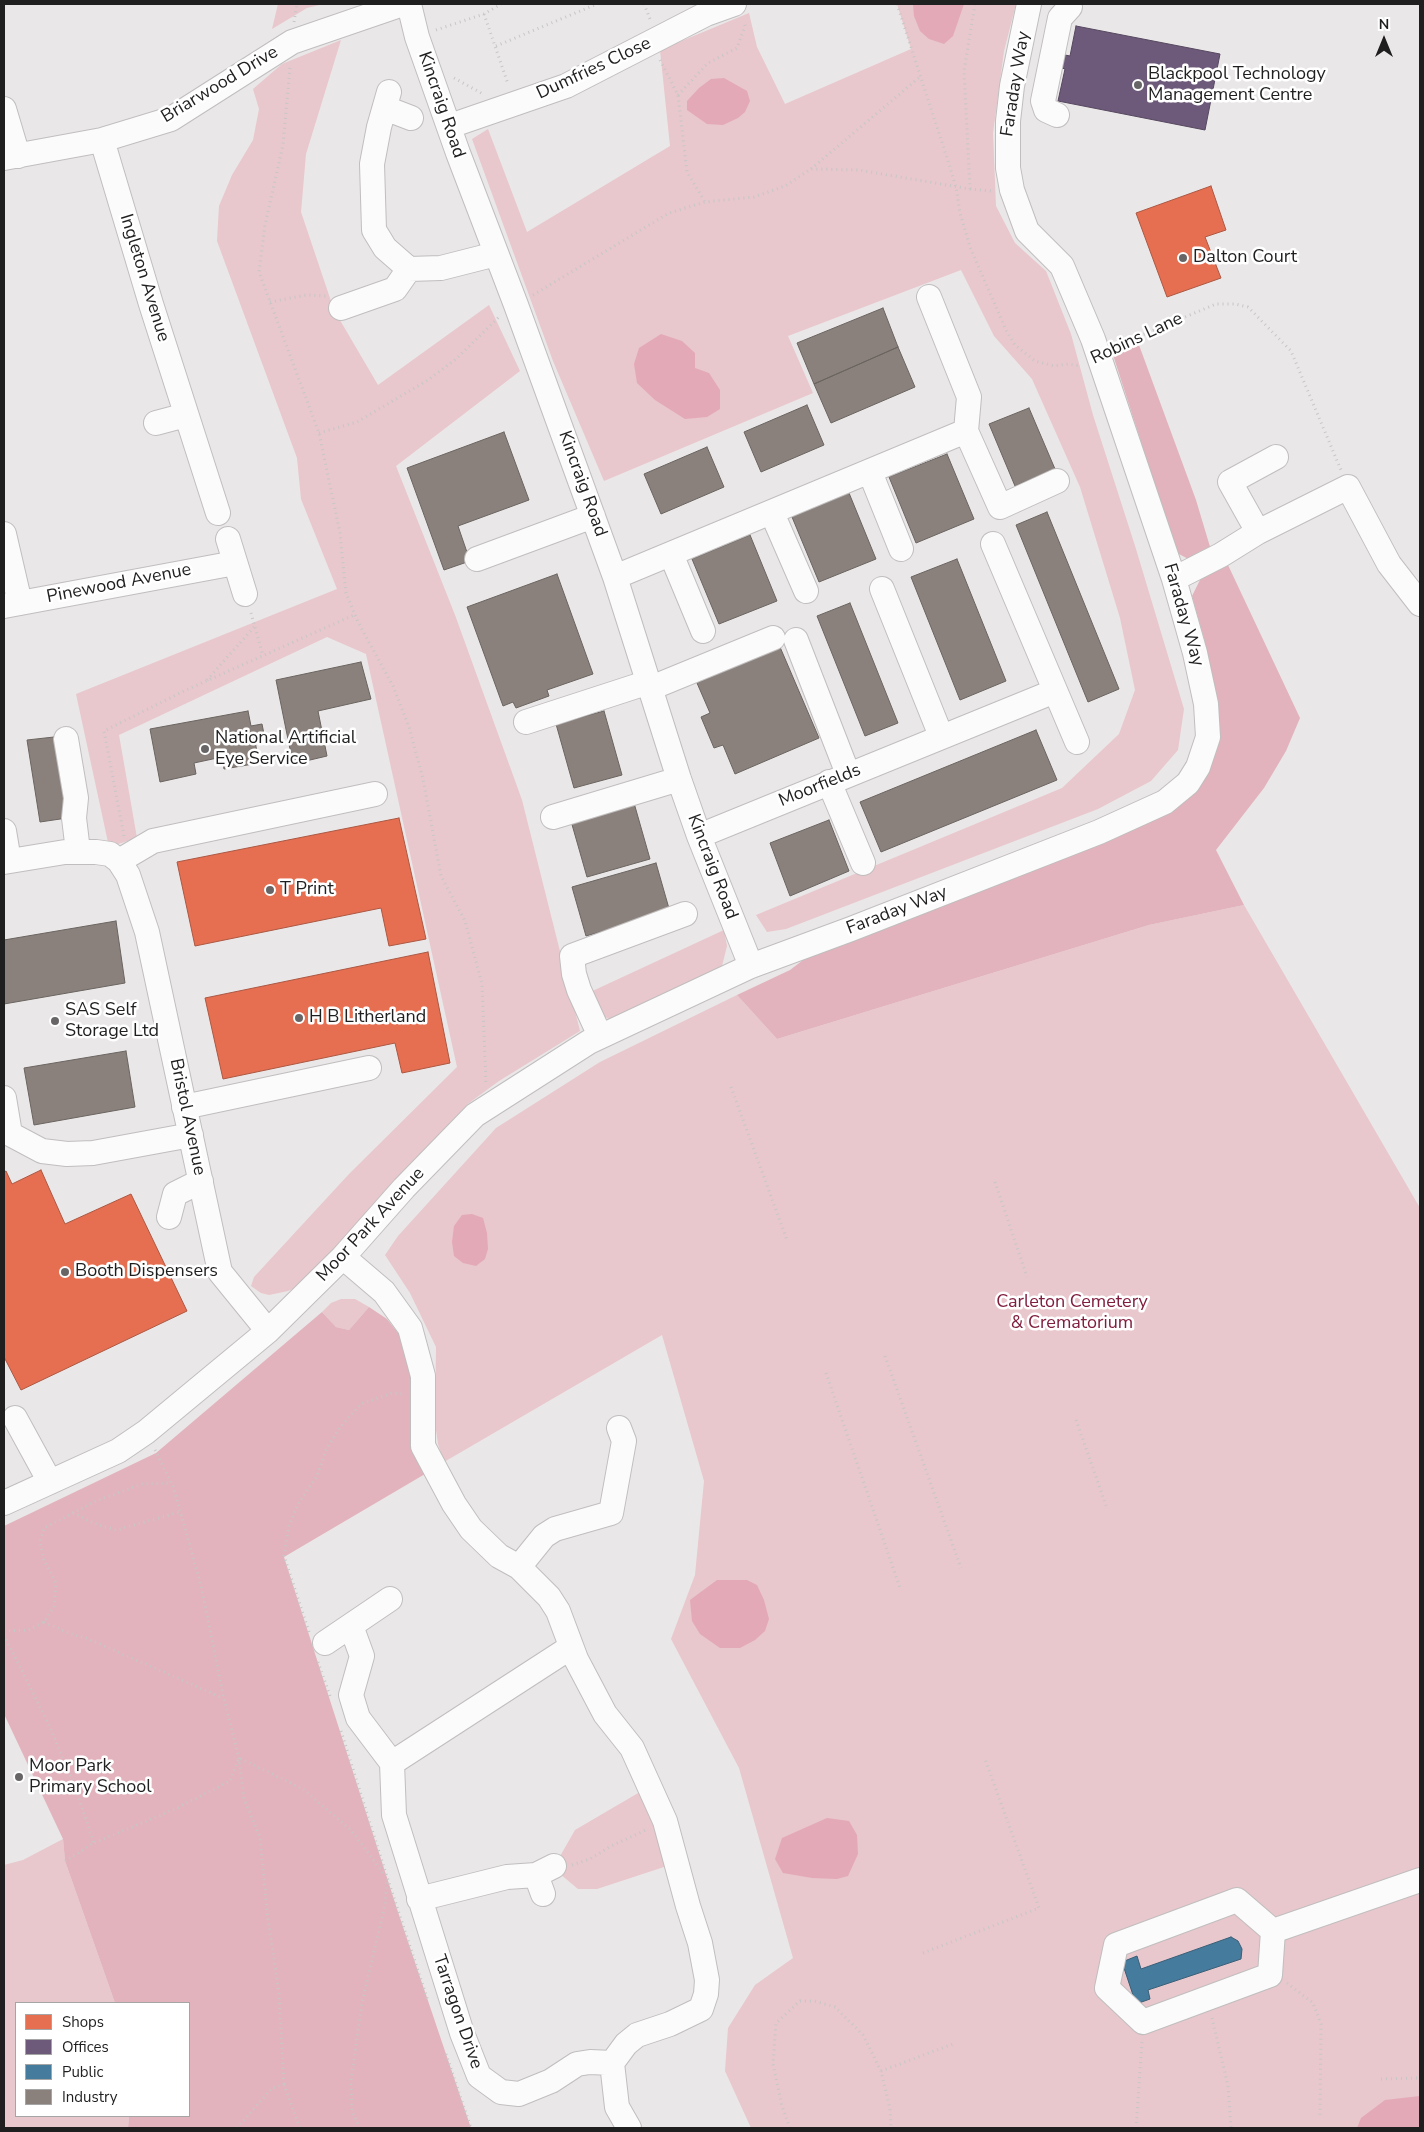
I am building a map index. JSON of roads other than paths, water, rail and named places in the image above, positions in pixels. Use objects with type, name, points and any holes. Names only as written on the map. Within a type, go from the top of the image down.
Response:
[{"type":"street","name":"Briarwood Drive","points":[[11,157],[102,140],[171,119],[292,42],[403,4]]},
{"type":"street","name":"Kincraig Road","points":[[409,4],[432,33],[450,126],[458,153],[516,305],[615,577],[699,836],[751,966]]},
{"type":"street","name":"Faraday Way","points":[[751,966],[1099,832],[1164,802],[1188,783],[1198,767],[1208,737],[1206,712],[1195,653],[1174,579],[1098,353],[1090,311],[1062,266],[1027,231],[1012,190],[1008,168],[1008,121],[1012,86],[1029,4]]},
{"type":"street","points":[[1052,4],[1070,7],[1060,18],[1044,101],[1046,110],[1057,115]]},
{"type":"street","name":"Dumfries Close","points":[[450,126],[566,86],[652,43],[704,9],[739,11]]},
{"type":"street","points":[[411,118],[387,100],[379,127],[372,164],[374,230],[385,248],[409,269],[441,268],[496,254]]},
{"type":"street","points":[[4,109],[11,157]]},
{"type":"street","name":"Ingleton Avenue","points":[[102,140],[186,416],[218,513]]},
{"type":"street","points":[[341,308],[395,289],[409,269]]},
{"type":"street","points":[[929,297],[970,397],[966,431],[1000,507],[1057,481]]},
{"type":"street","points":[[156,423],[186,416]]},
{"type":"street","points":[[615,577],[966,431]]},
{"type":"street","points":[[1258,532],[1230,482],[1276,456]]},
{"type":"street","points":[[870,472],[901,550]]},
{"type":"street","points":[[1174,579],[1221,555],[1258,532],[1348,487],[1389,564],[1420,604]]},
{"type":"street","points":[[772,513],[806,591]]},
{"type":"street","points":[[477,560],[593,516]]},
{"type":"street","points":[[4,534],[12,605]]},
{"type":"street","points":[[228,539],[245,594]]},
{"type":"street","points":[[993,544],[1077,742]]},
{"type":"street","points":[[671,554],[703,631]]},
{"type":"street","name":"Pinewood Avenue","points":[[12,605],[235,563]]},
{"type":"street","points":[[882,589],[941,736]]},
{"type":"street","points":[[526,722],[650,685],[784,639],[839,778],[863,862]]},
{"type":"street","name":"Moorfields","points":[[699,836],[1056,690]]},
{"type":"street","points":[[66,739],[76,798],[74,818],[78,851]]},
{"type":"street","points":[[553,817],[679,779]]},
{"type":"street","points":[[4,831],[6,862],[78,851],[114,858],[153,841],[375,794]]},
{"type":"street","name":"Bristol Avenue","points":[[114,858],[128,875],[147,932],[220,1272],[268,1330]]},
{"type":"street","points":[[600,1036],[579,990],[574,974],[572,956],[685,914]]},
{"type":"street","name":"Moor Park Avenue","points":[[4,1503],[118,1451],[146,1432],[268,1330],[343,1257],[404,1188],[475,1116],[600,1036],[751,966]]},
{"type":"street","points":[[184,1107],[369,1068]]},
{"type":"street","points":[[4,1098],[10,1134],[42,1150],[67,1154],[93,1153],[191,1135]]},
{"type":"street","points":[[169,1217],[175,1194],[201,1181]]},
{"type":"street","points":[[343,1257],[384,1292],[410,1328],[423,1376],[423,1446],[454,1504],[471,1529],[499,1556],[520,1567],[549,1597],[558,1612],[571,1648],[605,1714],[632,1748],[665,1821],[700,1943],[706,1980],[706,1994],[701,2009],[670,2024],[637,2035],[626,2044],[612,2063],[617,2107],[629,2128]]},
{"type":"street","points":[[15,1418],[50,1482]]},
{"type":"street","points":[[520,1567],[544,1536],[555,1529],[619,1518],[624,1441],[619,1428]]},
{"type":"street","points":[[325,1643],[390,1599]]},
{"type":"street","points":[[351,1626],[362,1656],[351,1695],[358,1718],[392,1763],[571,1648]]},
{"type":"street","name":"Tarragon Drive","points":[[392,1763],[394,1815],[462,2033],[479,2076],[501,2092],[519,2094],[550,2081],[577,2064],[612,2063]]},
{"type":"street","points":[[420,1899],[507,1877],[545,1879]]},
{"type":"street","points":[[1272,1931],[1420,1880]]},
{"type":"street","points":[[1237,1900],[1272,1931],[1270,1975],[1143,2022],[1108,1988],[1116,1945],[1237,1900]]},
{"type":"place","name":"Blackpool Technology Management Centre","points":[[1138,85]]},
{"type":"place","name":"Dalton Court","points":[[1183,258]]},
{"type":"place","name":"National Artificial Eye Service","points":[[205,749]]},
{"type":"place","name":"T Print","points":[[270,890]]},
{"type":"place","name":"H B Litherland","points":[[299,1018]]},
{"type":"place","name":"SAS Self Storage Ltd","points":[[55,1021]]},
{"type":"place","name":"Booth Dispensers","points":[[65,1272]]},
{"type":"place","name":"Moor Park Primary School","points":[[19,1777]]},
{"type":"park label","name":"Carleton Cemetery & Crematorium","points":[[1072,1314]]}]
